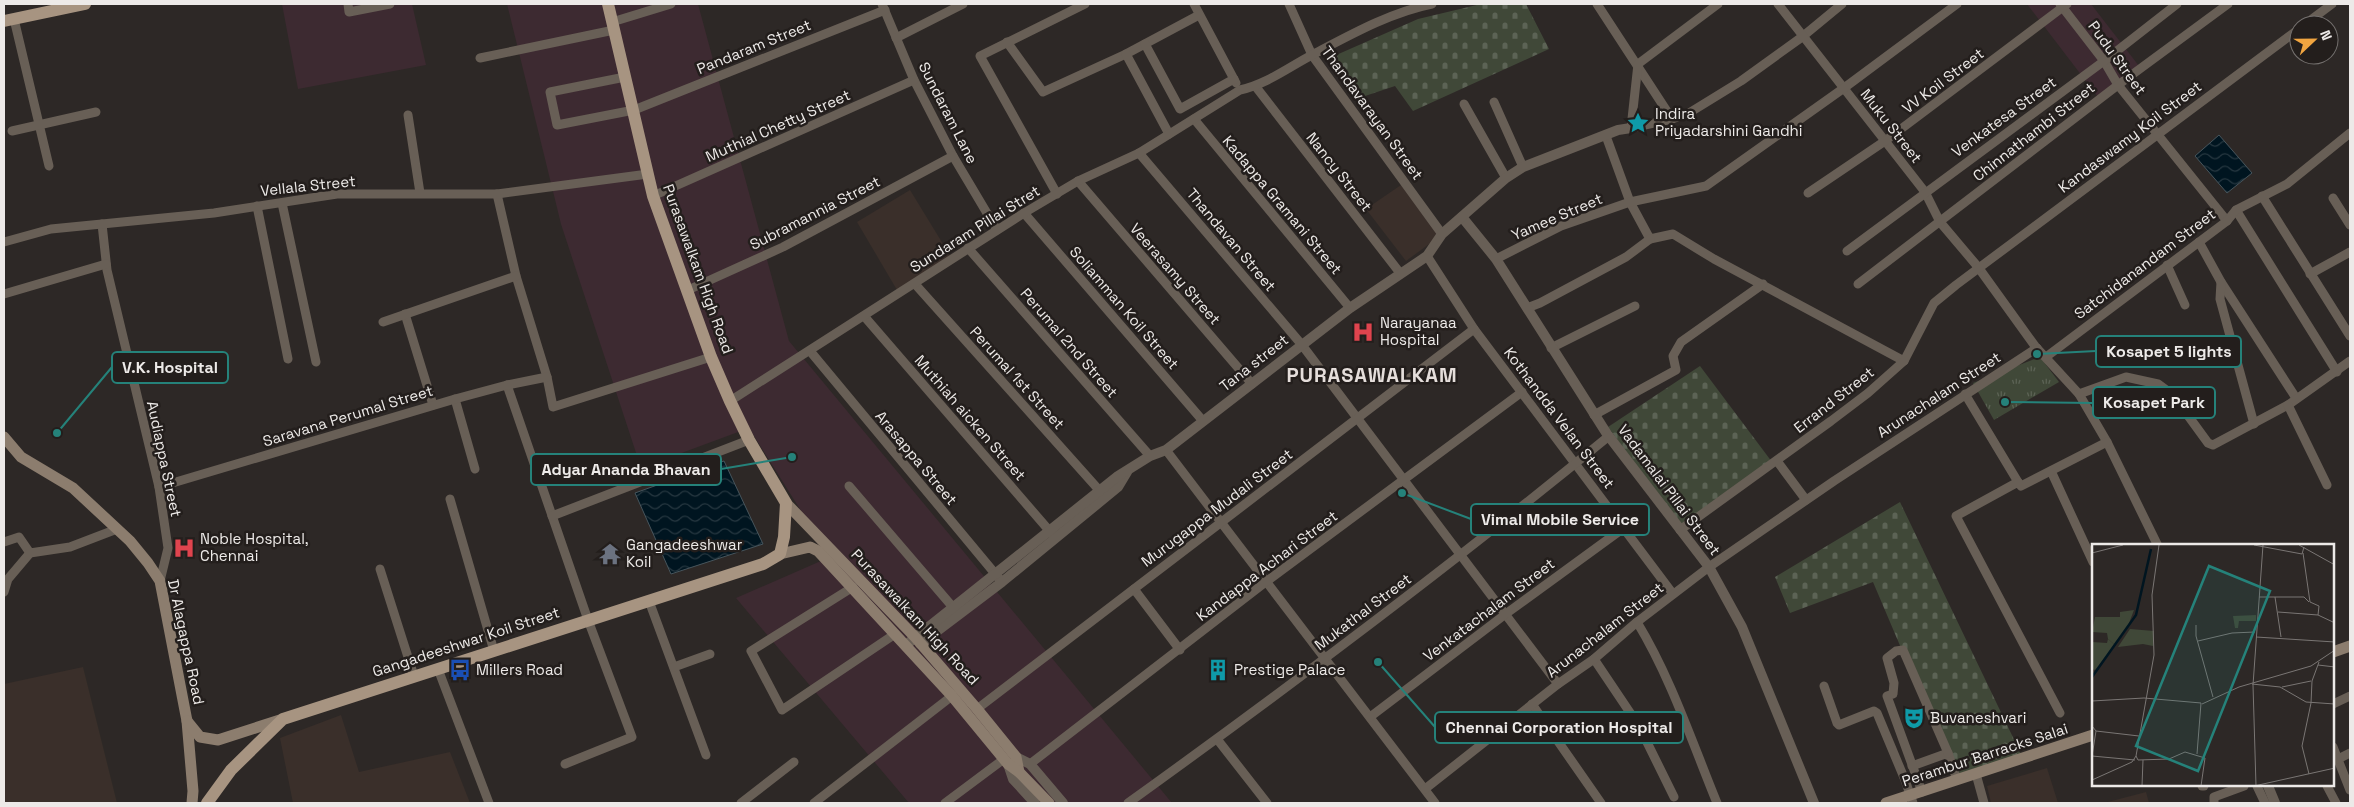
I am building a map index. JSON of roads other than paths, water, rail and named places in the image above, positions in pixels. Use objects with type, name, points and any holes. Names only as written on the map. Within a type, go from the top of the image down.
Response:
[{"type":"main road","points":[[9,20],[85,4]]},
{"type":"main road","name":"Purasawalkam High Road","points":[[608,4],[653,196],[711,357],[749,440],[786,503],[977,709],[1009,760]]},
{"type":"main road","name":"Dr Alagappa Road","points":[[4,437],[20,457],[73,488],[117,529],[148,563],[160,581],[186,721],[193,792],[192,803]]},
{"type":"main road","points":[[780,554],[783,544],[786,503]]},
{"type":"main road","name":"Purasawalkam High Road","points":[[763,564],[780,554],[810,547],[818,551],[895,634],[913,642],[952,696],[1009,760]]},
{"type":"main road","name":"Gangadeeshwar Koil Street","points":[[186,721],[200,737],[218,740],[763,564]]},
{"type":"main road","points":[[2334,652],[2350,646]]},
{"type":"main road","points":[[207,803],[231,770],[283,718]]},
{"type":"main road","name":"Perambur Barracks Salai","points":[[1886,803],[1911,799],[1922,792],[2092,735]]},
{"type":"main road","points":[[1009,760],[1049,803]]},
{"type":"street","points":[[348,4],[349,12],[390,4]]},
{"type":"street","points":[[480,58],[613,26],[670,4]]},
{"type":"street","points":[[896,38],[963,4]]},
{"type":"street","points":[[1057,194],[980,56],[1085,4]]},
{"type":"street","points":[[1194,4],[1240,90],[1256,87],[1312,55],[1406,7],[1432,4]]},
{"type":"street","name":"Thandavarayan Street","points":[[1288,4],[1312,55],[1442,234]]},
{"type":"street","points":[[1597,4],[1638,64],[1672,119]]},
{"type":"street","points":[[1716,4],[1638,64],[1631,128],[1672,119],[1689,113],[1741,82],[1802,37],[1842,4]]},
{"type":"street","name":"Muku Street","points":[[1778,4],[1925,192],[1940,222],[1978,267]]},
{"type":"street","name":"Yamee Street","points":[[1496,259],[1561,226],[1630,202],[1706,186],[1844,88],[1957,4]]},
{"type":"street","name":"Venkatesa Street","points":[[1847,251],[2104,61],[2177,4]]},
{"type":"street","name":"Chinnathambi Street","points":[[1858,284],[2118,85],[2228,4]]},
{"type":"street","points":[[2317,15],[2332,4]]},
{"type":"street","name":"Pudu Street","points":[[2063,5],[2104,61],[2118,85],[2226,221]]},
{"type":"street","name":"VV Koil Street","points":[[1808,193],[1885,141],[2063,5]]},
{"type":"street","name":"Sundaram Lane","points":[[883,7],[914,80],[953,156],[997,230]]},
{"type":"street","name":"Pandaram Street","points":[[625,77],[550,92],[557,125],[634,110],[883,7]]},
{"type":"street","points":[[1007,42],[1043,92],[1126,54],[1199,15]]},
{"type":"street","points":[[9,20],[40,125],[49,166]]},
{"type":"street","name":"Kandaswamy Koil Street","points":[[1978,267],[2289,36]]},
{"type":"street","points":[[1144,44],[1180,109],[1234,79]]},
{"type":"street","points":[[1126,54],[1169,134]]},
{"type":"street","name":"Muthial Chetty Street","points":[[653,196],[914,80]]},
{"type":"street","name":"Nancy Street","points":[[1256,87],[1400,274]]},
{"type":"street","name":"Sundaram Pillai Stret","points":[[730,401],[1024,213],[1078,181],[1139,152],[1240,90]]},
{"type":"street","points":[[1494,102],[1523,167]]},
{"type":"street","points":[[1464,104],[1506,178]]},
{"type":"street","points":[[12,131],[96,112]]},
{"type":"street","points":[[408,114],[420,193]]},
{"type":"street","name":"Kadappa Gramani Street","points":[[1194,119],[1350,308]]},
{"type":"street","name":"Tana street","points":[[1051,534],[1099,490],[1150,456],[1166,450],[1350,308],[1427,256],[1442,234],[1506,178],[1523,167],[1618,130],[1631,128]]},
{"type":"street","name":"Satchidanandam Street","points":[[2046,357],[2199,242],[2226,221],[2236,210],[2287,184],[2350,132]]},
{"type":"street","points":[[1606,136],[1630,202],[1650,238]]},
{"type":"street","name":"Thandavan Street","points":[[1139,152],[1302,345],[1507,613],[1558,684]]},
{"type":"street","name":"Subramannia Street","points":[[688,290],[783,247],[953,156]]},
{"type":"street","name":"Vellala Street","points":[[4,242],[50,229],[214,212],[337,194],[497,194],[648,174]]},
{"type":"street","name":"Veerasamy Street","points":[[1078,181],[1252,384]]},
{"type":"street","points":[[497,194],[516,276],[547,377],[553,407],[711,357]]},
{"type":"street","points":[[2262,196],[2350,336]]},
{"type":"street","points":[[2333,198],[2350,225]]},
{"type":"street","points":[[282,203],[316,362]]},
{"type":"street","points":[[257,206],[288,359]]},
{"type":"street","points":[[2236,210],[2337,372]]},
{"type":"street","name":"Soliamman Koil Street","points":[[1024,213],[1203,421]]},
{"type":"street","name":"Vadamalai Pillai Street","points":[[1462,217],[1496,259],[1594,415],[1710,567],[1742,627],[1814,803]]},
{"type":"street","name":"Audiappa Street","points":[[102,224],[106,264],[159,487],[168,548],[160,581]]},
{"type":"street","points":[[1526,308],[1540,303],[1626,257],[1650,238],[1672,234],[1714,260],[1763,284],[1904,361]]},
{"type":"street","points":[[2199,242],[2221,282],[2296,398]]},
{"type":"street","name":"Perumal 2nd Street","points":[[968,248],[1150,456]]},
{"type":"street","points":[[2310,274],[2350,252]]},
{"type":"street","name":"Kothandda Velan Street","points":[[1427,256],[1474,329],[1575,464],[1625,527],[1673,594]]},
{"type":"street","points":[[4,294],[106,264]]},
{"type":"street","points":[[2167,265],[2185,305]]},
{"type":"street","points":[[1978,267],[2037,348],[2079,394],[2107,442],[2157,544]]},
{"type":"street","name":"Errand Street","points":[[1680,530],[1868,393],[1904,361],[1934,303],[1978,267]]},
{"type":"street","points":[[383,322],[516,276]]},
{"type":"street","points":[[2221,282],[2220,299],[2254,424]]},
{"type":"street","name":"Perumal 1st Street","points":[[915,284],[1099,490]]},
{"type":"street","points":[[1594,415],[1676,370],[1673,356],[1681,342],[1763,284]]},
{"type":"street","points":[[1551,348],[1635,306]]},
{"type":"street","points":[[404,314],[433,406]]},
{"type":"street","name":"Muthiah aicken Street","points":[[864,316],[1051,534]]},
{"type":"street","name":"Murugappa Mudali Street","points":[[977,709],[1474,329]]},
{"type":"street","name":"Arunachalam Street","points":[[1425,789],[1710,567],[1806,500],[2037,348]]},
{"type":"street","name":"Arasappa Street","points":[[810,351],[998,578]]},
{"type":"street","points":[[2079,394],[2126,377],[2158,384],[2173,396],[2211,445],[2288,405],[2350,361]]},
{"type":"street","name":"Saravana Perumal Street","points":[[159,487],[455,399],[507,385],[547,377]]},
{"type":"street","points":[[507,385],[588,620],[632,738],[564,764]]},
{"type":"street","name":"Kandappa Achari Street","points":[[1030,764],[1267,582],[1522,392]]},
{"type":"street","points":[[1965,394],[2021,486],[2107,442]]},
{"type":"street","points":[[455,399],[475,469]]},
{"type":"street","points":[[2288,405],[2327,485]]},
{"type":"street","name":"Mukathal Street","points":[[1128,803],[1217,739],[1462,555],[1609,436]]},
{"type":"street","points":[[552,516],[749,440]]},
{"type":"street","points":[[1166,450],[1222,521],[1434,803]]},
{"type":"street","points":[[1776,461],[1806,500]]},
{"type":"street","points":[[2051,471],[2092,560]]},
{"type":"street","points":[[913,642],[957,611],[1051,534],[1118,487],[1127,472]]},
{"type":"street","points":[[2018,482],[1956,516],[2060,712]]},
{"type":"street","points":[[849,486],[957,611]]},
{"type":"street","points":[[450,499],[494,651]]},
{"type":"street","name":"Venkatachalam Street","points":[[1370,717],[1507,613],[1625,527]]},
{"type":"street","points":[[4,592],[8,579],[30,553],[70,547],[117,529]]},
{"type":"street","points":[[4,542],[19,537],[30,553]]},
{"type":"street","points":[[380,569],[414,676]]},
{"type":"street","points":[[852,588],[751,651],[782,710],[895,634]]},
{"type":"street","points":[[1134,589],[1180,650]]},
{"type":"street","points":[[649,601],[706,756]]},
{"type":"street","points":[[1637,622],[1648,640],[1669,684],[1717,803]]},
{"type":"street","points":[[1922,792],[1887,696],[1893,694],[1895,686],[1887,658],[1896,651],[1903,650],[1948,753],[1957,780]]},
{"type":"street","points":[[674,667],[710,654]]},
{"type":"street","points":[[1594,659],[1638,726],[1674,797]]},
{"type":"street","points":[[438,668],[488,803]]},
{"type":"street","points":[[1824,686],[1837,723],[1840,725],[1874,711],[1877,713],[1911,799]]},
{"type":"street","points":[[814,803],[952,696]]},
{"type":"street","points":[[2334,704],[2350,696]]},
{"type":"street","points":[[1532,704],[1600,803]]},
{"type":"street","points":[[1217,739],[1267,803]]},
{"type":"street","points":[[2334,749],[2350,790]]},
{"type":"street","points":[[2338,759],[2350,752]]},
{"type":"street","points":[[1912,766],[1948,753]]},
{"type":"street","points":[[1009,760],[1013,780],[1035,803]]},
{"type":"street","points":[[945,803],[1009,760],[1030,764],[1063,803]]},
{"type":"street","points":[[746,802],[794,762]]},
{"type":"street","points":[[1976,774],[1984,803]]},
{"type":"street","points":[[2214,803],[2214,797],[2241,787]]},
{"type":"street","points":[[2257,787],[2264,803]]},
{"type":"street","points":[[2268,787],[2275,803]]},
{"type":"street","points":[[2328,787],[2336,803]]},
{"type":"water","points":[[2219,135],[2252,173],[2227,193],[2195,156]]},
{"type":"water","points":[[724,461],[763,544],[671,574],[635,493]]},
{"type":"place","name":"Indira Priyadarshini Gandhi","points":[[1638,123]]},
{"type":"place","name":"Narayanaa Hospital","points":[[1363,332]]},
{"type":"place","name":"Kosapet 5 lights","points":[[2037,354]]},
{"type":"place","name":"Kosapet Park","points":[[2005,402]]},
{"type":"place","name":"V.K. Hospital","points":[[57,433]]},
{"type":"place","name":"Adyar Ananda Bhavan","points":[[792,457]]},
{"type":"place","name":"Vimal Mobile Service","points":[[1402,493]]},
{"type":"place","name":"Noble Hospital, Chennai","points":[[184,548]]},
{"type":"place","name":"Gangadeeshwar Koil","points":[[610,554]]},
{"type":"place","name":"Chennai Corporation Hospital","points":[[1378,662]]},
{"type":"place","name":"Millers Road","points":[[460,670]]},
{"type":"place","name":"Prestige Palace","points":[[1218,670]]},
{"type":"place","name":"Buvaneshvari","points":[[1914,718]]},
{"type":"district","name":"PURASAWALKAM","points":[[1372,375]]}]
